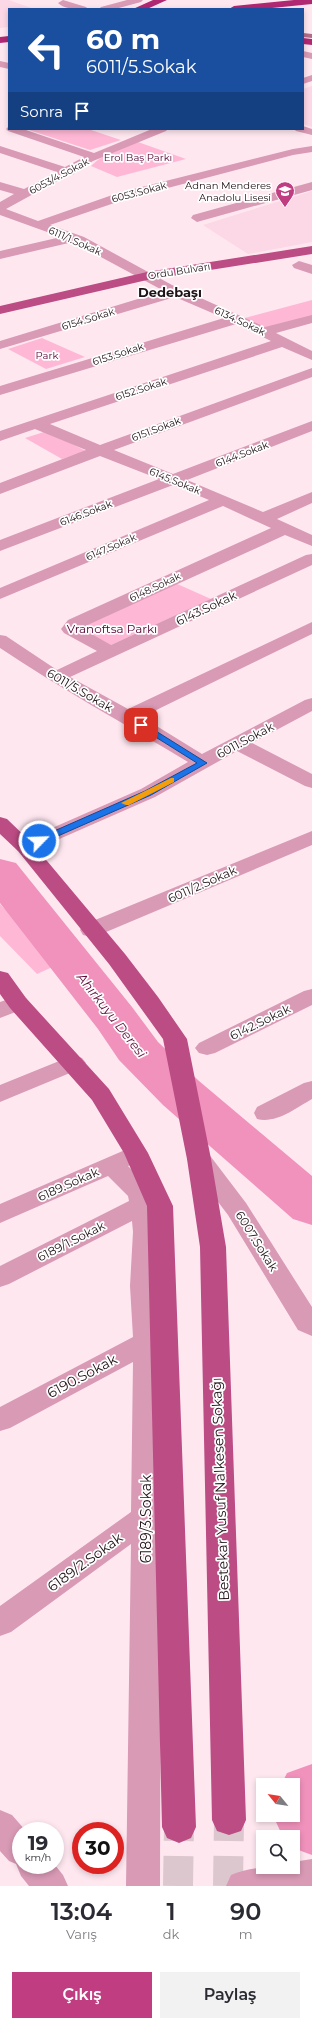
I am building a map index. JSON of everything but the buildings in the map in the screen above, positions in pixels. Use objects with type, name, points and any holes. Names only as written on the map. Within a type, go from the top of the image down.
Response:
[{"type":"highway","points":[[141,8],[162,0]]},
{"type":"highway","points":[[244,8],[312,1]]},
{"type":"main road","name":"Ordu Bulvarı","points":[[0,310],[147,276],[312,250]]},
{"type":"main road","points":[[276,269],[306,264]]},
{"type":"main road","name":"Ordu Bulvarı","points":[[0,320],[65,304],[172,290],[192,284]]},
{"type":"main road","points":[[0,823],[25,847],[91,930]]},
{"type":"main road","name":"Bestekar Yusuf Nalkesen Sokağı","points":[[91,930],[146,997],[175,1039],[199,1159],[213,1246],[229,1820]]},
{"type":"main road","points":[[0,978],[9,1007],[74,1063],[101,1095],[136,1153],[151,1206],[156,1336],[158,1509],[179,1827]]},
{"type":"street","points":[[108,8],[138,0]]},
{"type":"street","points":[[63,3],[80,8]]},
{"type":"street","points":[[15,130],[95,157]]},
{"type":"street","name":"6053/4.Sokak","points":[[0,207],[95,157],[160,130]]},
{"type":"street","points":[[0,149],[69,172]]},
{"type":"street","name":"6053.Sokak","points":[[37,225],[122,196],[293,152],[312,149]]},
{"type":"street","points":[[0,186],[26,194]]},
{"type":"street","points":[[197,218],[312,186]]},
{"type":"street","name":"6111/1.Sokak","points":[[3,215],[74,238],[147,276]]},
{"type":"street","points":[[3,252],[74,238]]},
{"type":"street","points":[[306,264],[312,270]]},
{"type":"street","name":"6134.Sokak","points":[[147,276],[172,290],[237,319],[312,356]]},
{"type":"street","name":"6154.Sokak","points":[[0,345],[172,290]]},
{"type":"street","name":"6153.Sokak","points":[[0,391],[159,341],[237,319]]},
{"type":"street","points":[[264,332],[312,319]]},
{"type":"street","name":"6152.Sokak","points":[[0,436],[282,342]]},
{"type":"street","name":"6151.Sokak","points":[[0,488],[101,451],[170,423],[312,372]]},
{"type":"street","name":"6145.Sokak","points":[[36,424],[223,500],[312,541]]},
{"type":"street","name":"6144.Sokak","points":[[172,480],[253,451],[312,426]]},
{"type":"street","name":"6146.Sokak","points":[[0,546],[172,480]]},
{"type":"street","points":[[264,518],[312,497]]},
{"type":"street","name":"6147.Sokak","points":[[0,594],[223,500]]},
{"type":"street","name":"6148.Sokak","points":[[111,652],[70,629],[74,624],[286,528]]},
{"type":"street","name":"6143.Sokak","points":[[56,677],[312,559]]},
{"type":"street","points":[[128,717],[312,628]]},
{"type":"street","name":"6011/5.Sokak","points":[[0,640],[56,677],[128,717],[203,763]]},
{"type":"street","name":"6011.Sokak","points":[[25,847],[148,793],[237,744],[308,710]]},
{"type":"street","points":[[237,744],[312,782]]},
{"type":"street","name":"6011/2.Sokak","points":[[91,930],[154,905],[312,837]]},
{"type":"street","name":"6142.Sokak","points":[[207,1048],[312,996]]},
{"type":"street","points":[[0,1094],[74,1063]]},
{"type":"street","points":[[266,1113],[312,1089]]},
{"type":"street","name":"6189.Sokak","points":[[0,1214],[136,1153]]},
{"type":"street","name":"6007.Sokak","points":[[199,1159],[237,1209],[308,1323],[312,1326]]},
{"type":"street","points":[[111,1164],[151,1206]]},
{"type":"street","name":"6189/1.Sokak","points":[[0,1277],[151,1206]]},
{"type":"street","name":"6190.Sokak","points":[[0,1420],[156,1336]]},
{"type":"street","name":"6189/2.Sokak","points":[[0,1623],[158,1509]]},
{"type":"street","name":"6189/3.Sokak","points":[[143,1886],[158,1509]]},
{"type":"street","points":[[0,1826],[12,1840]]},
{"type":"street","points":[[41,1874],[51,1886]]},
{"type":"street","points":[[249,1885],[312,1875]]},
{"type":"shaded area","points":[[0,0],[9,0],[31,8],[8,8],[8,27],[0,28]]},
{"type":"shaded area","points":[[312,86],[312,127],[304,124],[304,89]]},
{"type":"shaded area","name":"Adnan Menderes Anadolu Lisesi","points":[[312,191],[312,242],[248,254],[203,225]]},
{"type":"green space","points":[[29,130],[91,130],[121,140],[90,150]]},
{"type":"green space","name":"Erol Baş Parkı","points":[[138,142],[186,159],[117,177],[91,166],[107,154]]},
{"type":"green space","points":[[312,300],[312,317],[263,330],[241,319]]},
{"type":"green space","name":"Park","points":[[42,338],[85,357],[46,369],[8,349]]},
{"type":"green space","points":[[47,431],[86,451],[62,459],[25,438]]},
{"type":"green space","name":"Vranoftsa Parkı","points":[[175,583],[211,599],[109,646],[74,628]]},
{"type":"green space","points":[[0,904],[59,964],[37,974],[0,936]]},
{"type":"waterway","points":[[304,35],[312,36]]},
{"type":"waterway","name":"Ahırkuyu Deresi","points":[[0,873],[115,1018],[140,1053],[181,1093],[312,1206]]},
{"type":"waterway","name":"Ahırkuyu Deresi","points":[[312,1796],[312,1822]]},
{"type":"tunnel","points":[[228,1886],[229,1820]]},
{"type":"tunnel","points":[[178,1886],[179,1827]]},
{"type":"slow traffic","points":[[126,803],[171,780]]},
{"type":"place","name":"Adnan Menderes Anadolu Lisesi","points":[[285,208]]},
{"type":"district","name":"Dedebaşı","points":[[170,292]]},
{"type":"route","points":[[39,841],[148,793],[203,763],[141,725]]}]
